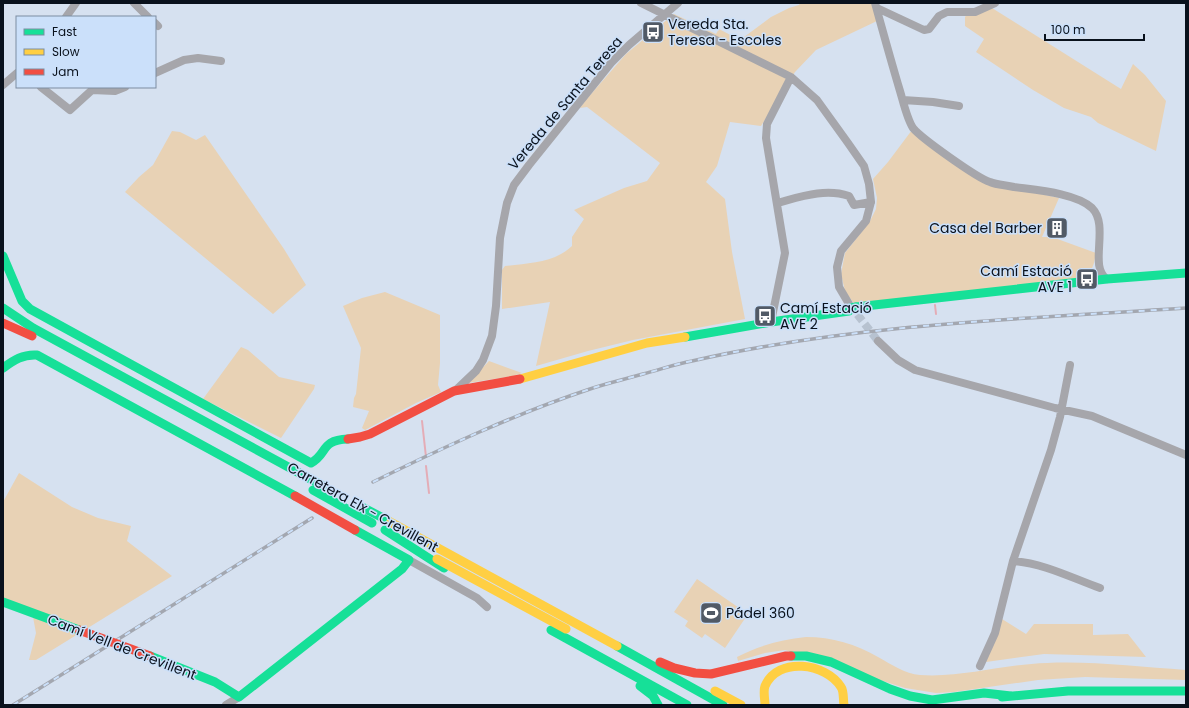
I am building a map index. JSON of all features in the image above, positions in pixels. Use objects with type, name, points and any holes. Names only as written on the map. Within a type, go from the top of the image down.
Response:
[{"type":"main road","points":[[3,256],[22,301],[30,309],[311,463],[314,462],[324,447],[332,441],[370,434],[457,389],[522,379],[647,343],[852,308],[1092,283],[1186,275]]},
{"type":"main road","points":[[1092,283],[1107,280],[1186,275]]},
{"type":"main road","name":"Carretera Elx - Crevillent","points":[[3,308],[33,328],[723,705]]},
{"type":"main road","name":"Carretera Elx - Crevillent","points":[[3,323],[29,335],[704,705]]},
{"type":"main road","points":[[3,368],[18,357],[28,354],[36,355],[409,560],[402,569],[239,697]]},
{"type":"main road","points":[[385,530],[503,603],[687,705]]},
{"type":"main road","points":[[518,592],[645,655],[741,705]]},
{"type":"main road","name":"Camí Vell de Crevillent","points":[[3,602],[150,656],[215,682],[239,697]]},
{"type":"main road","points":[[569,640],[633,680],[653,696],[658,705]]},
{"type":"main road","points":[[645,655],[674,668],[696,673],[711,674],[779,658],[806,656],[830,662],[890,689],[910,696],[932,700],[984,693],[1012,696]]},
{"type":"main road","points":[[765,705],[763,689],[766,681],[773,674],[792,666],[816,668],[828,673],[837,680],[843,690],[844,705]]},
{"type":"main road","points":[[962,705],[1012,696],[1068,691],[1186,692]]},
{"type":"street","points":[[67,16],[76,3]]},
{"type":"street","points":[[134,3],[147,16]]},
{"type":"street","points":[[641,3],[791,77],[817,100],[864,166],[869,184],[871,202],[866,221],[841,251],[837,267],[839,287],[852,308]]},
{"type":"street","name":"Vereda de Santa Teresa","points":[[457,389],[474,373],[483,360],[492,336],[496,306],[500,238],[507,203],[514,185],[611,63],[629,44],[678,3]]},
{"type":"street","points":[[876,5],[924,30],[929,29],[939,16],[947,12],[975,12],[995,3]]},
{"type":"street","points":[[876,5],[903,100],[913,127],[924,138],[988,182],[1049,191],[1065,195],[1092,208],[1099,226],[1100,271],[1107,280]]},
{"type":"street","points":[[156,73],[184,60],[198,58],[221,61]]},
{"type":"street","points":[[3,85],[16,74]]},
{"type":"street","points":[[771,321],[785,253],[766,138],[767,124],[791,77]]},
{"type":"street","points":[[42,88],[70,110],[92,90],[108,92],[122,88]]},
{"type":"street","points":[[903,100],[933,102],[959,106]]},
{"type":"street","points":[[777,203],[817,193],[842,194],[849,196],[854,205],[871,202]]},
{"type":"street","points":[[1092,283],[1099,260]]},
{"type":"street","points":[[878,341],[898,360],[915,370],[1092,416],[1186,455]]},
{"type":"street","points":[[980,666],[995,633],[1013,561],[1051,450],[1060,417],[1070,365]]},
{"type":"street","points":[[409,560],[470,594],[487,607]]},
{"type":"street","points":[[1013,561],[1025,562],[1100,588]]},
{"type":"street","points":[[226,705],[239,697]]},
{"type":"shaded area","points":[[800,3],[872,3],[877,21],[816,50],[795,72],[761,126],[730,122],[717,166],[706,182],[725,199],[732,252],[745,319],[633,340],[536,366],[550,302],[502,309],[502,270],[505,266],[541,261],[565,252],[572,246],[572,237],[584,219],[574,210],[624,188],[647,181],[660,163],[587,107],[580,108],[585,101],[626,54],[674,14],[716,34],[719,29],[740,40],[771,17],[799,5]]},
{"type":"shaded area","points":[[992,8],[1121,89],[1133,64],[1145,75],[1166,101],[1156,151],[1098,123],[1091,117],[1064,108],[1033,90],[976,52],[984,39],[965,26],[965,17],[968,13]]},
{"type":"shaded area","points":[[912,130],[969,170],[1000,185],[1059,198],[1042,237],[1052,237],[1096,253],[1088,279],[855,305],[845,291],[841,274],[845,253],[870,221],[876,209],[877,198],[873,179]]},
{"type":"shaded area","points":[[172,131],[180,132],[196,140],[205,135],[284,249],[306,285],[273,314],[125,192],[153,165]]},
{"type":"shaded area","points":[[385,292],[440,315],[440,363],[438,385],[441,392],[416,403],[365,430],[362,428],[369,411],[353,407],[356,394],[361,348],[343,306],[362,298]]},
{"type":"shaded area","points":[[241,347],[248,350],[279,377],[315,385],[314,389],[281,438],[203,399]]},
{"type":"shaded area","points":[[489,361],[522,373],[513,376],[468,383]]},
{"type":"shaded area","points":[[19,473],[72,507],[98,518],[131,526],[127,541],[172,576],[36,660],[29,660],[36,633],[33,617],[3,606],[3,502]]},
{"type":"shaded area","name":"Pádel 360","points":[[697,579],[748,614],[725,648],[705,634],[702,638],[685,626],[688,621],[674,612]]},
{"type":"shaded area","points":[[1002,619],[1026,634],[1034,624],[1093,624],[1093,635],[1128,634],[1146,657],[1044,654],[986,662]]},
{"type":"shaded area","points":[[806,637],[825,638],[844,642],[870,652],[904,671],[920,675],[952,675],[1031,664],[1082,663],[1186,670],[1186,680],[1085,677],[1038,680],[954,692],[936,693],[905,688],[785,650],[765,653],[738,661],[737,657],[762,646],[779,641]]},
{"type":"waterway","points":[[935,305],[936,314]]},
{"type":"waterway","points":[[422,421],[426,457]]},
{"type":"waterway","points":[[426,466],[429,493]]},
{"type":"tunnel","points":[[850,305],[878,341]]},
{"type":"railway","points":[[373,482],[426,456],[534,409],[597,387],[686,362],[814,339],[876,331],[1000,320],[1186,308]]},
{"type":"railway","points":[[13,705],[312,518]]},
{"type":"traffic: fast","points":[[3,256],[22,301],[30,309],[311,463],[320,456],[328,445],[339,440],[348,439]]},
{"type":"traffic: fast","points":[[856,307],[1107,279],[1186,273]]},
{"type":"traffic: fast","points":[[846,309],[856,307]]},
{"type":"traffic: fast","points":[[3,308],[33,328],[325,487]]},
{"type":"traffic: fast","points":[[685,337],[771,322],[849,311]]},
{"type":"traffic: fast","points":[[3,368],[19,358],[27,355],[37,355],[295,496]]},
{"type":"traffic: fast","points":[[313,490],[372,523]]},
{"type":"traffic: fast","points":[[362,507],[383,518]]},
{"type":"traffic: fast","points":[[150,656],[215,682],[239,697],[402,569],[409,560],[355,530]]},
{"type":"traffic: fast","points":[[385,530],[444,568]]},
{"type":"traffic: fast","points":[[3,602],[79,630]]},
{"type":"traffic: fast","points":[[551,630],[687,705]]},
{"type":"traffic: fast","points":[[617,646],[723,705]]},
{"type":"traffic: fast","points":[[791,656],[806,656],[831,662],[890,689],[910,696],[932,700],[984,693],[1011,696]]},
{"type":"traffic: fast","points":[[640,686],[653,696],[658,705]]},
{"type":"traffic: fast","points":[[1002,697],[1068,691],[1186,691]]},
{"type":"traffic: slow","points":[[520,379],[647,343],[685,337]]},
{"type":"traffic: slow","points":[[383,518],[617,646]]},
{"type":"traffic: slow","points":[[437,559],[566,629]]},
{"type":"traffic: slow","points":[[765,705],[764,688],[771,676],[780,670],[802,666],[825,672],[834,679],[842,689],[844,705]]},
{"type":"traffic: slow","points":[[715,691],[741,705]]},
{"type":"traffic: jam","points":[[3,323],[32,336]]},
{"type":"traffic: jam","points":[[348,439],[370,434],[454,391],[520,379]]},
{"type":"traffic: jam","points":[[295,496],[355,530]]},
{"type":"traffic: jam","points":[[79,630],[150,656]]},
{"type":"traffic: jam","points":[[660,662],[674,668],[695,673],[711,674],[791,656]]},
{"type":"place","name":"Vereda Sta. Teresa - Escoles","points":[[653,32]]},
{"type":"place","name":"Casa del Barber","points":[[1057,228]]},
{"type":"place","name":"Camí Estació AVE 1","points":[[1087,279]]},
{"type":"place","name":"Camí Estació AVE 2","points":[[765,316]]},
{"type":"place","name":"Pádel 360","points":[[711,613]]}]
